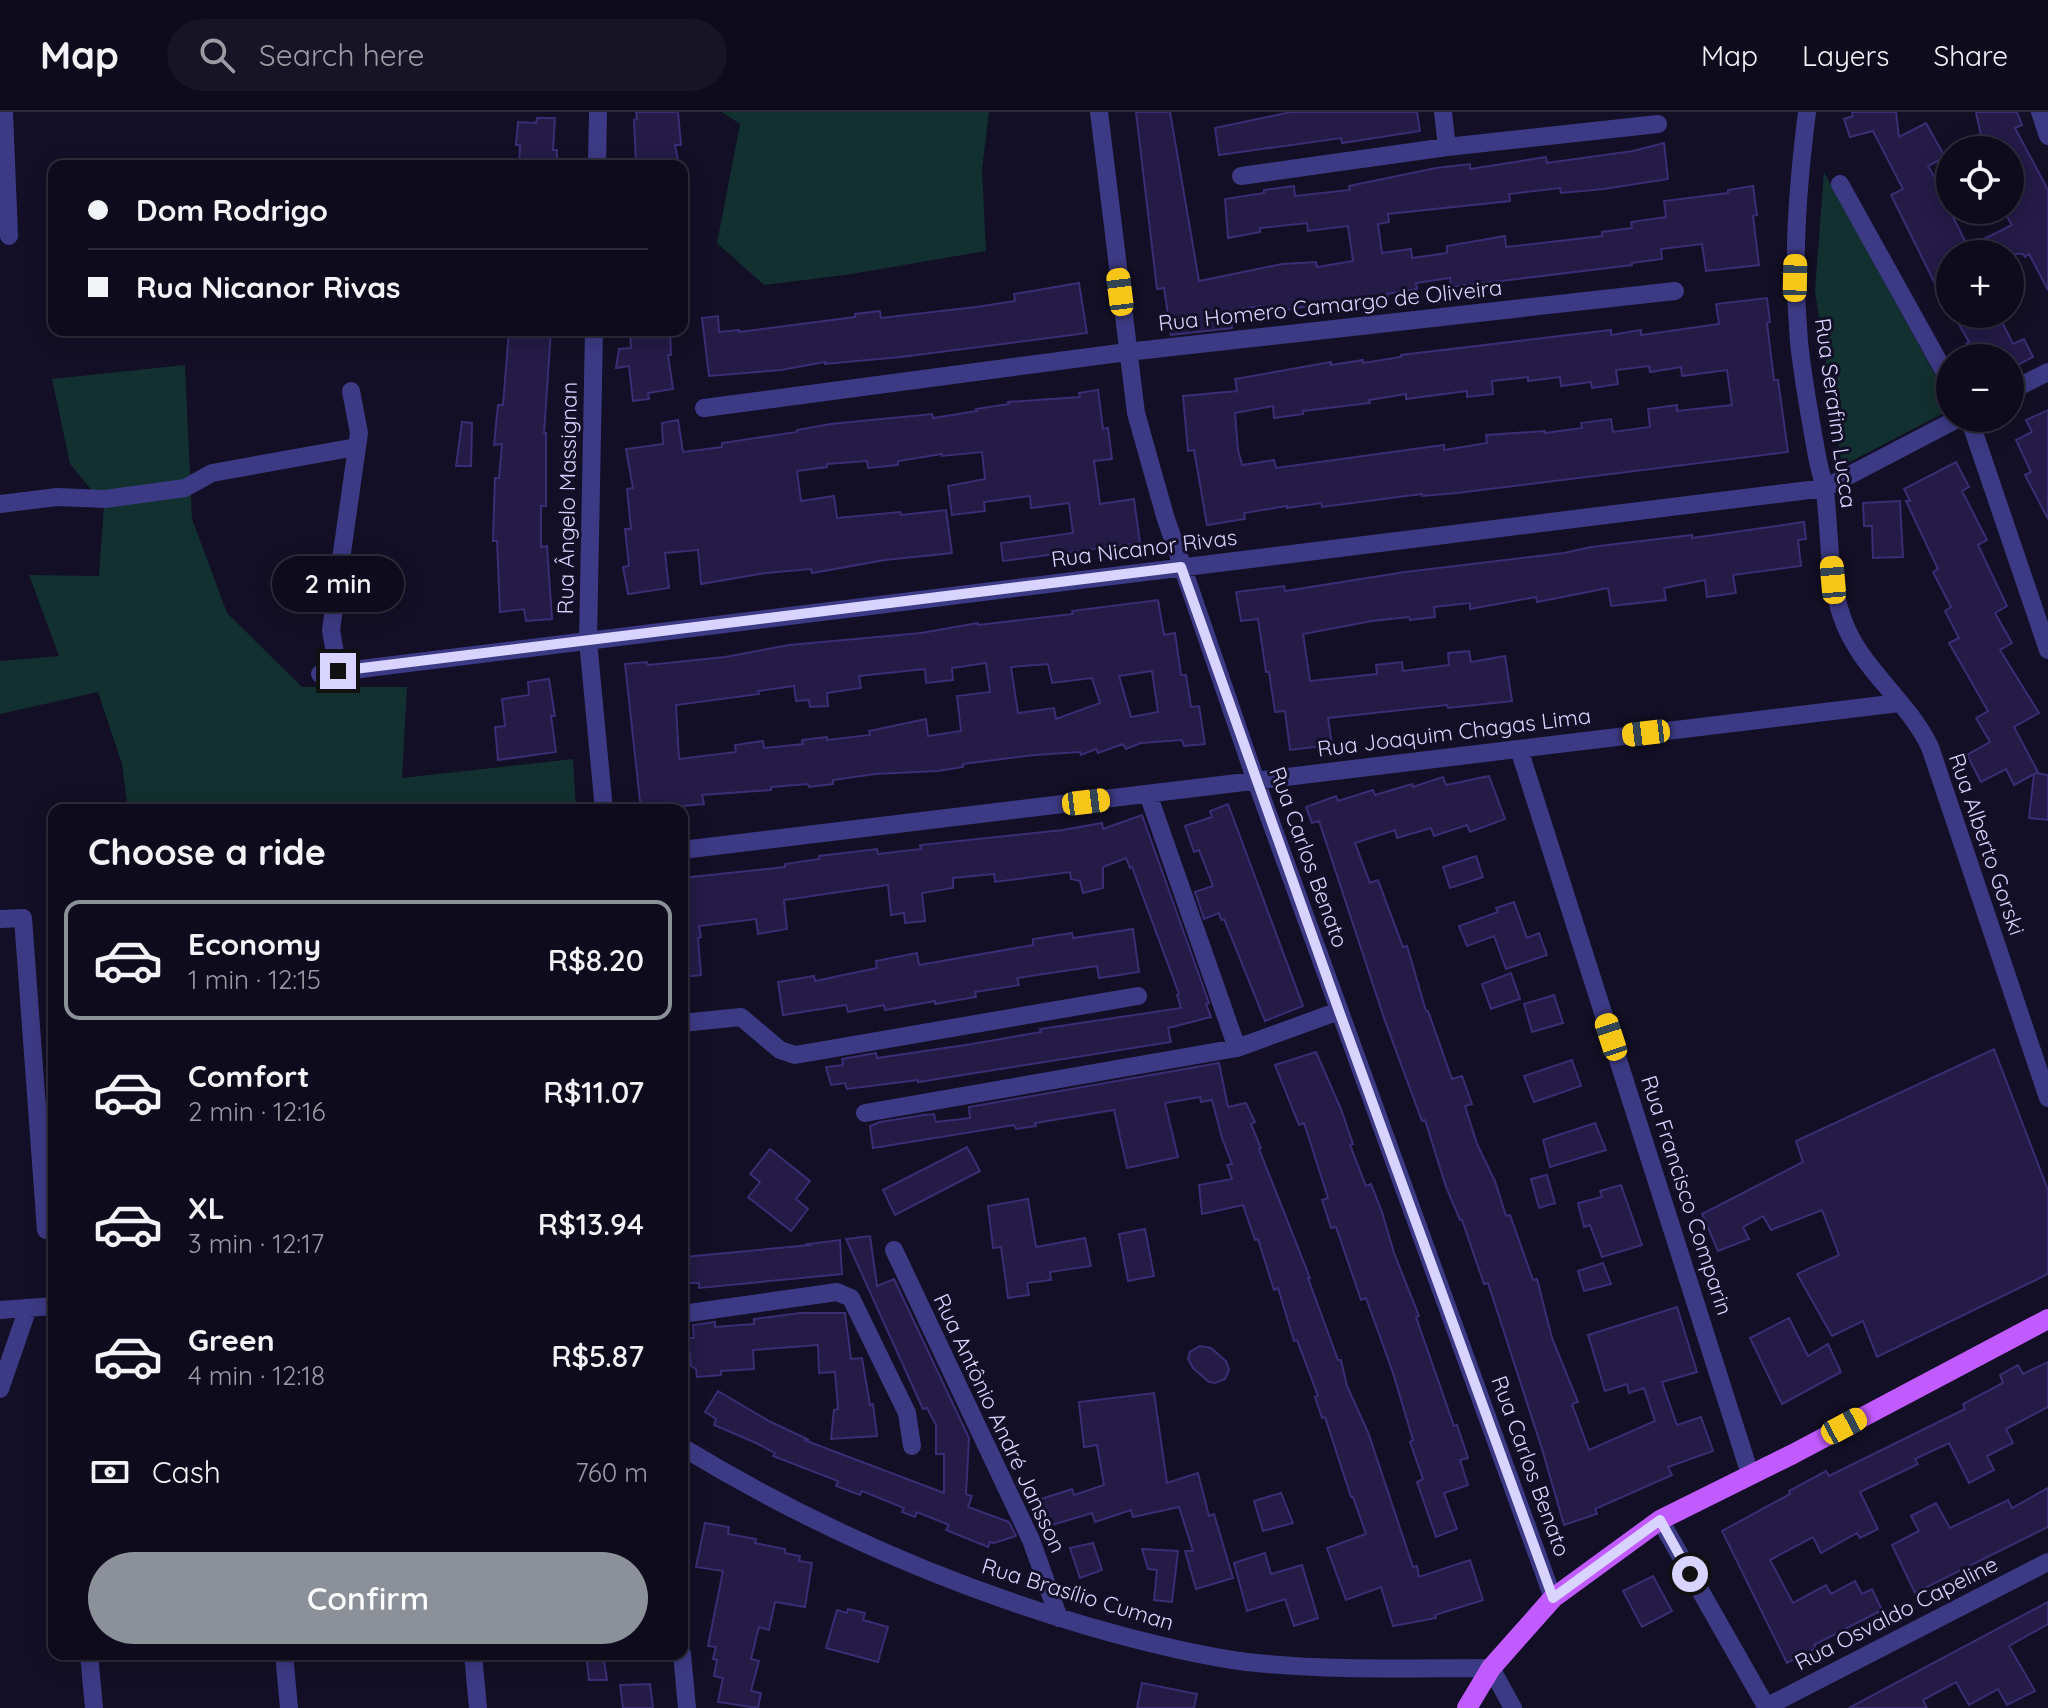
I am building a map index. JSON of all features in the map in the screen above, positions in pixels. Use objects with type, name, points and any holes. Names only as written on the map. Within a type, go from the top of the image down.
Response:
[{"type":"main road","points":[[1467,1708],[1491,1668],[1553,1598],[1660,1520],[1793,1454],[2048,1319]]},
{"type":"street","points":[[4,112],[9,236]]},
{"type":"street","points":[[597,160],[598,112]]},
{"type":"street","name":"Rua Carlos Benato","points":[[1099,112],[1136,413],[1181,567],[1553,1598]]},
{"type":"street","points":[[1443,112],[1447,147]]},
{"type":"street","name":"Rua Serafim Lucca","points":[[1807,112],[1796,210],[1795,278],[1806,393],[1825,488],[1833,580],[1842,618],[1861,655],[1899,703]]},
{"type":"street","points":[[2040,112],[2048,136]]},
{"type":"street","points":[[1241,176],[1447,147],[1658,124]]},
{"type":"street","points":[[1840,184],[1936,357]]},
{"type":"street","name":"Rua Homero Camargo de Oliveira","points":[[704,408],[1127,352],[1675,291]]},
{"type":"street","name":"Rua Ângelo Massignan","points":[[594,336],[588,641],[603,804]]},
{"type":"street","points":[[2024,384],[2048,372]]},
{"type":"street","points":[[0,504],[57,497],[105,499],[185,488],[206,474],[356,447],[359,433],[351,391]]},
{"type":"street","name":"Rua Nicanor Rivas","points":[[356,447],[331,630],[329,672],[1825,488],[1936,430]]},
{"type":"street","points":[[1974,432],[2048,650]]},
{"type":"street","name":"Rua Joaquim Chagas Lima","points":[[688,849],[1899,703]]},
{"type":"street","name":"Rua Alberto Gorski","points":[[1899,703],[1913,717],[1930,747],[2048,1098]]},
{"type":"street","name":"Rua Francisco Comparin","points":[[1519,749],[1750,1474]]},
{"type":"street","points":[[1148,794],[1237,1048]]},
{"type":"street","points":[[0,919],[23,918],[46,1230]]},
{"type":"street","points":[[688,1022],[741,1017],[780,1050],[795,1055],[1138,996]]},
{"type":"street","points":[[865,1113],[1237,1048],[1339,1011]]},
{"type":"street","name":"Rua Antônio André Jansson","points":[[894,1250],[1031,1540],[1059,1618]]},
{"type":"street","points":[[688,1313],[837,1292],[851,1298],[907,1413],[912,1446]]},
{"type":"street","points":[[0,1310],[48,1306]]},
{"type":"street","points":[[0,1389],[28,1308]]},
{"type":"street","name":"Rua Brasílio Cuman","points":[[688,1451],[772,1500],[829,1528],[968,1586],[1059,1618],[1140,1641],[1244,1661],[1309,1666],[1491,1668]]},
{"type":"street","points":[[1660,1520],[1766,1708]]},
{"type":"street","name":"Rua Osvaldo Capeline","points":[[1766,1708],[2048,1562]]},
{"type":"street","points":[[90,1660],[94,1708]]},
{"type":"street","points":[[285,1660],[289,1708]]},
{"type":"street","points":[[474,1660],[478,1708]]},
{"type":"street","points":[[683,1660],[687,1708]]},
{"type":"street","points":[[1491,1668],[1513,1708]]},
{"type":"green space","points":[[722,112],[989,112],[982,169],[986,251],[764,285],[717,243],[740,124]]},
{"type":"green space","points":[[1824,172],[1936,376],[1936,417],[1842,466],[1815,291]]},
{"type":"green space","points":[[185,365],[192,519],[227,613],[302,687],[407,687],[402,778],[573,759],[576,804],[127,804],[122,764],[98,692],[0,714],[0,661],[59,656],[29,575],[99,576],[104,505],[70,464],[52,379]]},
{"type":"building","points":[[636,112],[678,112],[681,145],[675,145],[678,160],[636,160],[634,120],[637,119]]},
{"type":"building","points":[[1136,112],[1170,112],[1199,281],[1282,264],[1316,262],[1317,267],[1353,261],[1348,226],[1308,231],[1307,223],[1260,228],[1260,232],[1228,238],[1225,199],[1294,186],[1295,196],[1350,190],[1349,186],[1436,168],[1470,164],[1470,169],[1546,157],[1547,163],[1633,151],[1664,143],[1668,179],[1604,189],[1561,193],[1560,188],[1509,194],[1510,201],[1388,214],[1389,222],[1378,224],[1382,253],[1411,249],[1412,258],[1447,253],[1447,246],[1505,236],[1506,247],[1602,236],[1602,232],[1632,228],[1631,222],[1666,217],[1664,201],[1728,193],[1728,190],[1753,186],[1759,265],[1706,271],[1702,244],[1661,249],[1662,259],[1632,265],[1451,287],[1450,278],[1416,283],[1417,289],[1387,294],[1388,297],[1358,301],[1358,298],[1261,314],[1260,306],[1230,311],[1232,328],[1171,335],[1164,288],[1157,289]]},
{"type":"building","points":[[1291,112],[1417,112],[1420,131],[1342,143],[1341,138],[1219,155],[1215,128]]},
{"type":"building","points":[[1852,112],[1896,112],[1899,137],[1926,123],[1936,141],[1936,162],[1928,166],[1936,180],[1936,224],[1956,224],[1964,240],[1936,240],[1936,286],[1891,195],[1903,189],[1873,131],[1850,137],[1844,119],[1853,116]]},
{"type":"building","points":[[1976,112],[2017,112],[2022,125],[2015,128],[2019,136],[1981,136]]},
{"type":"building","points":[[537,118],[555,118],[553,150],[557,150],[557,160],[519,160],[520,145],[516,145],[518,122],[536,123]]},
{"type":"building","points":[[2024,145],[2048,190],[2048,290],[2029,254],[2025,257],[2024,240],[1982,240],[2011,224],[2024,224]]},
{"type":"building","points":[[1079,283],[1087,333],[901,357],[825,362],[781,370],[709,376],[702,318],[718,316],[719,332],[739,332],[880,311],[881,318],[976,307],[1015,301],[1014,294]]},
{"type":"building","points":[[1767,298],[1774,380],[1778,380],[1788,452],[1457,493],[1422,494],[1322,507],[1321,503],[1287,506],[1244,513],[1245,519],[1207,525],[1194,450],[1188,451],[1183,396],[1237,391],[1235,379],[1331,362],[1331,365],[1363,360],[1363,363],[1401,355],[1611,330],[1611,335],[1641,330],[1641,335],[1719,324],[1716,304]],"holes":[[[1649,366],[1650,372],[1681,367],[1682,376],[1727,370],[1732,405],[1677,411],[1677,405],[1648,409],[1650,427],[1613,432],[1611,419],[1581,423],[1582,428],[1545,433],[1486,435],[1487,443],[1444,450],[1444,445],[1276,468],[1274,460],[1242,465],[1238,450],[1235,413],[1273,406],[1274,418],[1303,414],[1303,411],[1370,403],[1369,400],[1406,394],[1406,399],[1467,391],[1467,397],[1493,394],[1492,381],[1528,377],[1528,381],[1560,377],[1561,386],[1591,382],[1592,388],[1618,384],[1616,370]]]},
{"type":"building","points":[[1961,328],[2005,328],[2013,344],[1966,344],[1969,342]]},
{"type":"building","points":[[509,336],[551,336],[544,433],[546,506],[541,506],[541,547],[547,546],[552,619],[526,621],[524,609],[500,612],[497,541],[493,541],[495,478],[499,478],[502,444],[494,445],[498,405],[503,405]]},
{"type":"building","points":[[630,336],[670,336],[671,355],[668,355],[673,389],[648,393],[649,399],[633,401],[629,366],[616,368],[619,349],[631,348]]},
{"type":"building","points":[[2024,339],[2033,357],[2024,362],[2024,344],[2013,344]]},
{"type":"building","points":[[1098,390],[1103,429],[1108,428],[1112,459],[1094,461],[1100,504],[1134,499],[1140,543],[1003,561],[1001,543],[1073,533],[1069,503],[1031,508],[1030,496],[984,502],[985,511],[952,515],[948,486],[985,479],[982,452],[942,454],[898,461],[898,465],[868,468],[867,461],[827,464],[827,467],[797,471],[801,501],[834,496],[837,518],[946,510],[952,553],[885,560],[812,573],[811,569],[766,573],[701,584],[698,550],[665,553],[669,588],[628,594],[623,567],[629,566],[625,529],[631,529],[627,489],[633,488],[626,449],[663,444],[662,423],[678,420],[683,452],[830,424],[932,414],[933,418],[1008,402],[1080,397],[1079,393]]},
{"type":"building","points":[[2048,410],[2048,519],[2025,475],[2031,472],[2016,440],[2032,432],[2026,420]]},
{"type":"building","points":[[462,422],[472,423],[471,466],[456,466]]},
{"type":"building","points":[[1956,462],[1969,487],[1962,491],[1987,540],[1978,545],[2007,606],[1995,613],[2012,643],[2000,650],[2039,713],[2014,727],[2036,773],[2048,775],[2048,820],[2029,818],[2034,774],[2014,785],[2006,769],[1981,782],[1967,755],[1990,742],[1976,718],[1988,711],[1949,643],[1959,638],[1945,611],[1951,607],[1933,572],[1938,569],[1906,501],[1910,501],[1904,489]]},
{"type":"building","points":[[1900,501],[1903,557],[1873,558],[1872,526],[1864,526],[1863,503]]},
{"type":"building","points":[[1804,522],[1806,539],[1798,540],[1801,566],[1733,575],[1736,593],[1707,597],[1705,580],[1664,588],[1666,600],[1611,606],[1608,588],[1537,602],[1536,597],[1470,609],[1470,603],[1434,607],[1435,617],[1372,621],[1303,634],[1310,681],[1377,674],[1376,665],[1402,662],[1403,671],[1449,665],[1448,653],[1469,651],[1471,662],[1505,656],[1512,701],[1328,718],[1332,745],[1290,750],[1285,711],[1275,712],[1258,619],[1241,621],[1236,592],[1284,586],[1285,591],[1591,547],[1692,535],[1692,538]]},
{"type":"building","points":[[1158,600],[1164,635],[1175,633],[1181,675],[1186,675],[1191,707],[1199,706],[1205,744],[1184,746],[1182,740],[1141,743],[1126,749],[1123,744],[1098,753],[1096,749],[1081,755],[1080,752],[1034,755],[963,764],[963,767],[938,771],[875,774],[809,787],[808,784],[702,795],[704,804],[640,804],[625,664],[647,662],[648,665],[725,657],[789,645],[1073,614],[1072,611]],"holes":[[[986,663],[990,692],[957,696],[961,731],[928,736],[926,719],[869,731],[870,735],[802,740],[803,744],[764,748],[763,741],[735,745],[736,752],[679,759],[676,705],[794,686],[796,701],[809,700],[810,707],[828,706],[827,693],[861,688],[859,676],[925,669],[926,683],[953,680],[952,668]],[[1048,664],[1052,683],[1092,678],[1100,703],[1056,719],[1054,708],[1018,713],[1011,667]],[[1152,671],[1158,712],[1131,717],[1119,676]]]},
{"type":"building","points":[[549,679],[555,716],[551,716],[556,752],[498,760],[495,727],[505,726],[502,699],[529,695],[528,682]]},
{"type":"building","points":[[1489,776],[1505,819],[1470,832],[1467,825],[1434,836],[1431,828],[1397,838],[1395,830],[1355,843],[1370,883],[1378,880],[1403,947],[1407,946],[1426,1011],[1452,1079],[1462,1076],[1472,1104],[1465,1106],[1477,1144],[1495,1181],[1506,1216],[1510,1215],[1533,1280],[1537,1279],[1552,1338],[1578,1402],[1572,1404],[1589,1450],[1655,1421],[1644,1388],[1629,1393],[1627,1384],[1605,1391],[1588,1335],[1677,1307],[1697,1372],[1662,1382],[1677,1425],[1701,1417],[1713,1451],[1668,1467],[1672,1475],[1595,1509],[1597,1514],[1564,1525],[1488,1283],[1484,1284],[1462,1220],[1446,1187],[1425,1120],[1422,1121],[1385,1021],[1319,821],[1312,823],[1306,807],[1336,796],[1338,801],[1373,790],[1375,795],[1443,777],[1446,785]]},
{"type":"building","points":[[1228,804],[1303,1006],[1265,1021],[1224,919],[1221,920],[1219,913],[1204,919],[1195,892],[1213,886],[1199,850],[1194,852],[1185,826],[1212,817],[1210,811]]},
{"type":"building","points":[[1142,815],[1209,1003],[1206,1004],[1211,1017],[1168,1028],[1171,1042],[918,1082],[847,1089],[845,1083],[831,1085],[826,1067],[843,1065],[842,1059],[876,1053],[877,1058],[972,1044],[1041,1032],[1040,1029],[1181,1008],[1179,994],[1126,858],[1103,867],[1103,888],[1083,893],[1080,881],[1071,879],[1070,872],[995,882],[994,874],[953,878],[953,888],[922,893],[925,921],[905,923],[904,913],[891,915],[888,885],[784,900],[787,929],[758,934],[756,919],[699,926],[701,975],[688,976],[688,877],[785,867],[785,864],[819,859],[819,856],[877,849],[878,854],[921,849],[920,845],[1102,823],[1103,829]]},
{"type":"building","points":[[1476,856],[1483,877],[1450,888],[1443,867]]},
{"type":"building","points":[[1514,902],[1527,938],[1539,933],[1547,955],[1506,969],[1494,936],[1467,946],[1459,926],[1498,912],[1496,908]]},
{"type":"building","points":[[1133,929],[1139,972],[1099,978],[1097,966],[1017,978],[1019,985],[975,992],[976,997],[935,1004],[935,1001],[885,1010],[884,1005],[848,1012],[846,1005],[783,1015],[778,982],[814,976],[815,981],[877,968],[876,961],[917,953],[919,965],[1033,945],[1033,939],[1072,933],[1073,938]]},
{"type":"building","points":[[1511,973],[1520,999],[1491,1009],[1482,984]]},
{"type":"building","points":[[1554,995],[1563,1023],[1532,1032],[1524,1004]]},
{"type":"building","points":[[1994,1049],[2048,1190],[2048,1274],[1877,1357],[1863,1321],[1832,1336],[1797,1274],[1839,1255],[1822,1210],[1771,1230],[1763,1216],[1743,1227],[1749,1239],[1718,1251],[1702,1214],[1803,1162],[1796,1141]]},
{"type":"building","points":[[1316,1052],[1341,1109],[1353,1144],[1350,1145],[1366,1186],[1371,1184],[1382,1212],[1454,1426],[1457,1425],[1468,1458],[1460,1460],[1468,1485],[1444,1493],[1457,1529],[1436,1537],[1417,1482],[1423,1479],[1410,1442],[1413,1440],[1393,1373],[1366,1298],[1361,1300],[1336,1227],[1331,1228],[1322,1200],[1328,1198],[1304,1123],[1299,1125],[1275,1065]]},
{"type":"building","points":[[1572,1060],[1581,1086],[1534,1102],[1524,1076]]},
{"type":"building","points":[[1219,1063],[1228,1107],[1246,1103],[1255,1122],[1251,1124],[1259,1149],[1310,1278],[1338,1360],[1341,1360],[1347,1386],[1368,1432],[1413,1567],[1417,1566],[1419,1577],[1470,1560],[1483,1600],[1435,1615],[1436,1618],[1393,1626],[1381,1587],[1346,1600],[1327,1548],[1366,1534],[1325,1417],[1322,1418],[1315,1397],[1318,1396],[1297,1340],[1294,1341],[1278,1288],[1274,1290],[1258,1239],[1255,1240],[1243,1205],[1202,1214],[1199,1185],[1232,1179],[1227,1165],[1232,1164],[1212,1100],[1201,1102],[1200,1097],[1165,1103],[1178,1157],[1127,1168],[1114,1110],[1035,1123],[1036,1126],[1016,1129],[1014,1125],[873,1148],[870,1126],[880,1122],[934,1114],[936,1122],[970,1118],[969,1107]]},
{"type":"building","points":[[1595,1123],[1606,1150],[1550,1167],[1543,1140]]},
{"type":"building","points":[[967,1147],[980,1171],[895,1215],[883,1190]]},
{"type":"building","points":[[770,1149],[810,1181],[796,1199],[808,1209],[791,1231],[748,1197],[760,1182],[750,1174]]},
{"type":"building","points":[[1547,1175],[1555,1203],[1539,1208],[1531,1179]]},
{"type":"building","points":[[1621,1185],[1642,1245],[1602,1257],[1590,1225],[1584,1227],[1578,1203],[1602,1197],[1600,1191]]},
{"type":"building","points":[[1028,1199],[1036,1247],[1085,1238],[1091,1266],[1050,1272],[1051,1280],[1027,1283],[1029,1295],[1008,1298],[1001,1247],[993,1248],[988,1206]]},
{"type":"building","points":[[1145,1229],[1154,1276],[1128,1281],[1119,1234]]},
{"type":"building","points":[[870,1236],[877,1286],[894,1279],[969,1438],[966,1494],[972,1496],[968,1507],[1009,1522],[1016,1536],[990,1542],[988,1547],[946,1530],[949,1525],[917,1512],[915,1517],[902,1512],[904,1508],[862,1491],[860,1495],[836,1486],[838,1481],[773,1456],[775,1453],[714,1425],[716,1419],[705,1412],[718,1391],[809,1440],[804,1440],[944,1493],[944,1454],[936,1454],[936,1425],[927,1408],[923,1409],[846,1239]]},
{"type":"building","points":[[840,1240],[842,1274],[699,1288],[699,1283],[688,1283],[688,1257]]},
{"type":"building","points":[[1603,1263],[1611,1284],[1584,1291],[1578,1271]]},
{"type":"building","points":[[800,1313],[845,1313],[851,1359],[862,1358],[877,1436],[831,1439],[834,1410],[838,1409],[835,1372],[819,1373],[818,1345],[753,1350],[754,1369],[721,1371],[721,1375],[697,1377],[696,1369],[691,1366],[688,1338],[694,1338],[693,1325],[715,1322],[715,1327],[754,1324],[754,1319]]},
{"type":"building","points":[[1789,1318],[1808,1356],[1828,1344],[1841,1372],[1782,1404],[1750,1338]]},
{"type":"building","points":[[1200,1346],[1211,1348],[1226,1361],[1229,1370],[1225,1379],[1209,1382],[1193,1368],[1188,1359],[1190,1352]]},
{"type":"building","points":[[2048,1362],[2048,1407],[2006,1429],[2013,1443],[1987,1456],[1994,1470],[1969,1483],[1949,1443],[1915,1459],[1918,1464],[1860,1492],[1878,1529],[1860,1538],[1857,1533],[1821,1553],[1813,1537],[1770,1560],[1793,1603],[1826,1585],[1831,1594],[1855,1581],[1862,1594],[1872,1589],[1882,1610],[1814,1645],[1816,1648],[1787,1663],[1722,1531],[1826,1471],[1829,1476],[1965,1409],[1963,1404],[2003,1383],[2000,1375],[2018,1365],[2023,1374]]},
{"type":"building","points":[[1154,1393],[1167,1483],[1198,1473],[1209,1516],[1214,1514],[1233,1578],[1196,1589],[1185,1551],[1193,1551],[1179,1507],[1133,1517],[1131,1510],[1095,1522],[1092,1513],[1042,1528],[1035,1501],[1072,1489],[1074,1495],[1104,1485],[1097,1445],[1084,1447],[1079,1402]]},
{"type":"building","points":[[2048,1488],[2048,1527],[1915,1593],[1892,1545],[1919,1531],[1911,1516],[1936,1503],[1950,1528],[2008,1500],[2012,1508]]},
{"type":"building","points":[[1281,1493],[1293,1523],[1263,1531],[1254,1501]]},
{"type":"building","points":[[705,1523],[729,1527],[728,1534],[785,1549],[785,1553],[800,1556],[799,1561],[812,1563],[805,1607],[775,1602],[769,1630],[759,1627],[751,1659],[759,1661],[751,1691],[761,1693],[758,1708],[718,1702],[723,1678],[714,1676],[716,1647],[708,1646],[723,1571],[696,1567]]},
{"type":"building","points":[[1093,1543],[1102,1570],[1080,1578],[1070,1548]]},
{"type":"building","points":[[1142,1549],[1178,1551],[1172,1602],[1154,1600],[1157,1570],[1148,1569]]},
{"type":"building","points":[[1265,1553],[1271,1574],[1302,1565],[1318,1618],[1294,1626],[1285,1599],[1247,1611],[1234,1563]]},
{"type":"building","points":[[1653,1576],[1672,1611],[1642,1627],[1623,1591]]},
{"type":"building","points":[[2048,1602],[2048,1624],[2009,1646],[2035,1691],[2007,1705],[1998,1689],[1969,1705],[1956,1682],[1923,1700],[1927,1708],[1849,1708]]},
{"type":"building","points":[[848,1609],[865,1613],[863,1620],[888,1627],[878,1662],[826,1648],[837,1610],[847,1613]]},
{"type":"building","points":[[587,1660],[604,1660],[607,1680],[589,1680]]},
{"type":"building","points":[[1142,1683],[1197,1694],[1194,1708],[1137,1708]]},
{"type":"building","points":[[650,1684],[653,1708],[623,1708],[620,1685]]},
{"type":"route","points":[[338,671],[1181,567],[1553,1598],[1660,1520],[1690,1574]]}]
